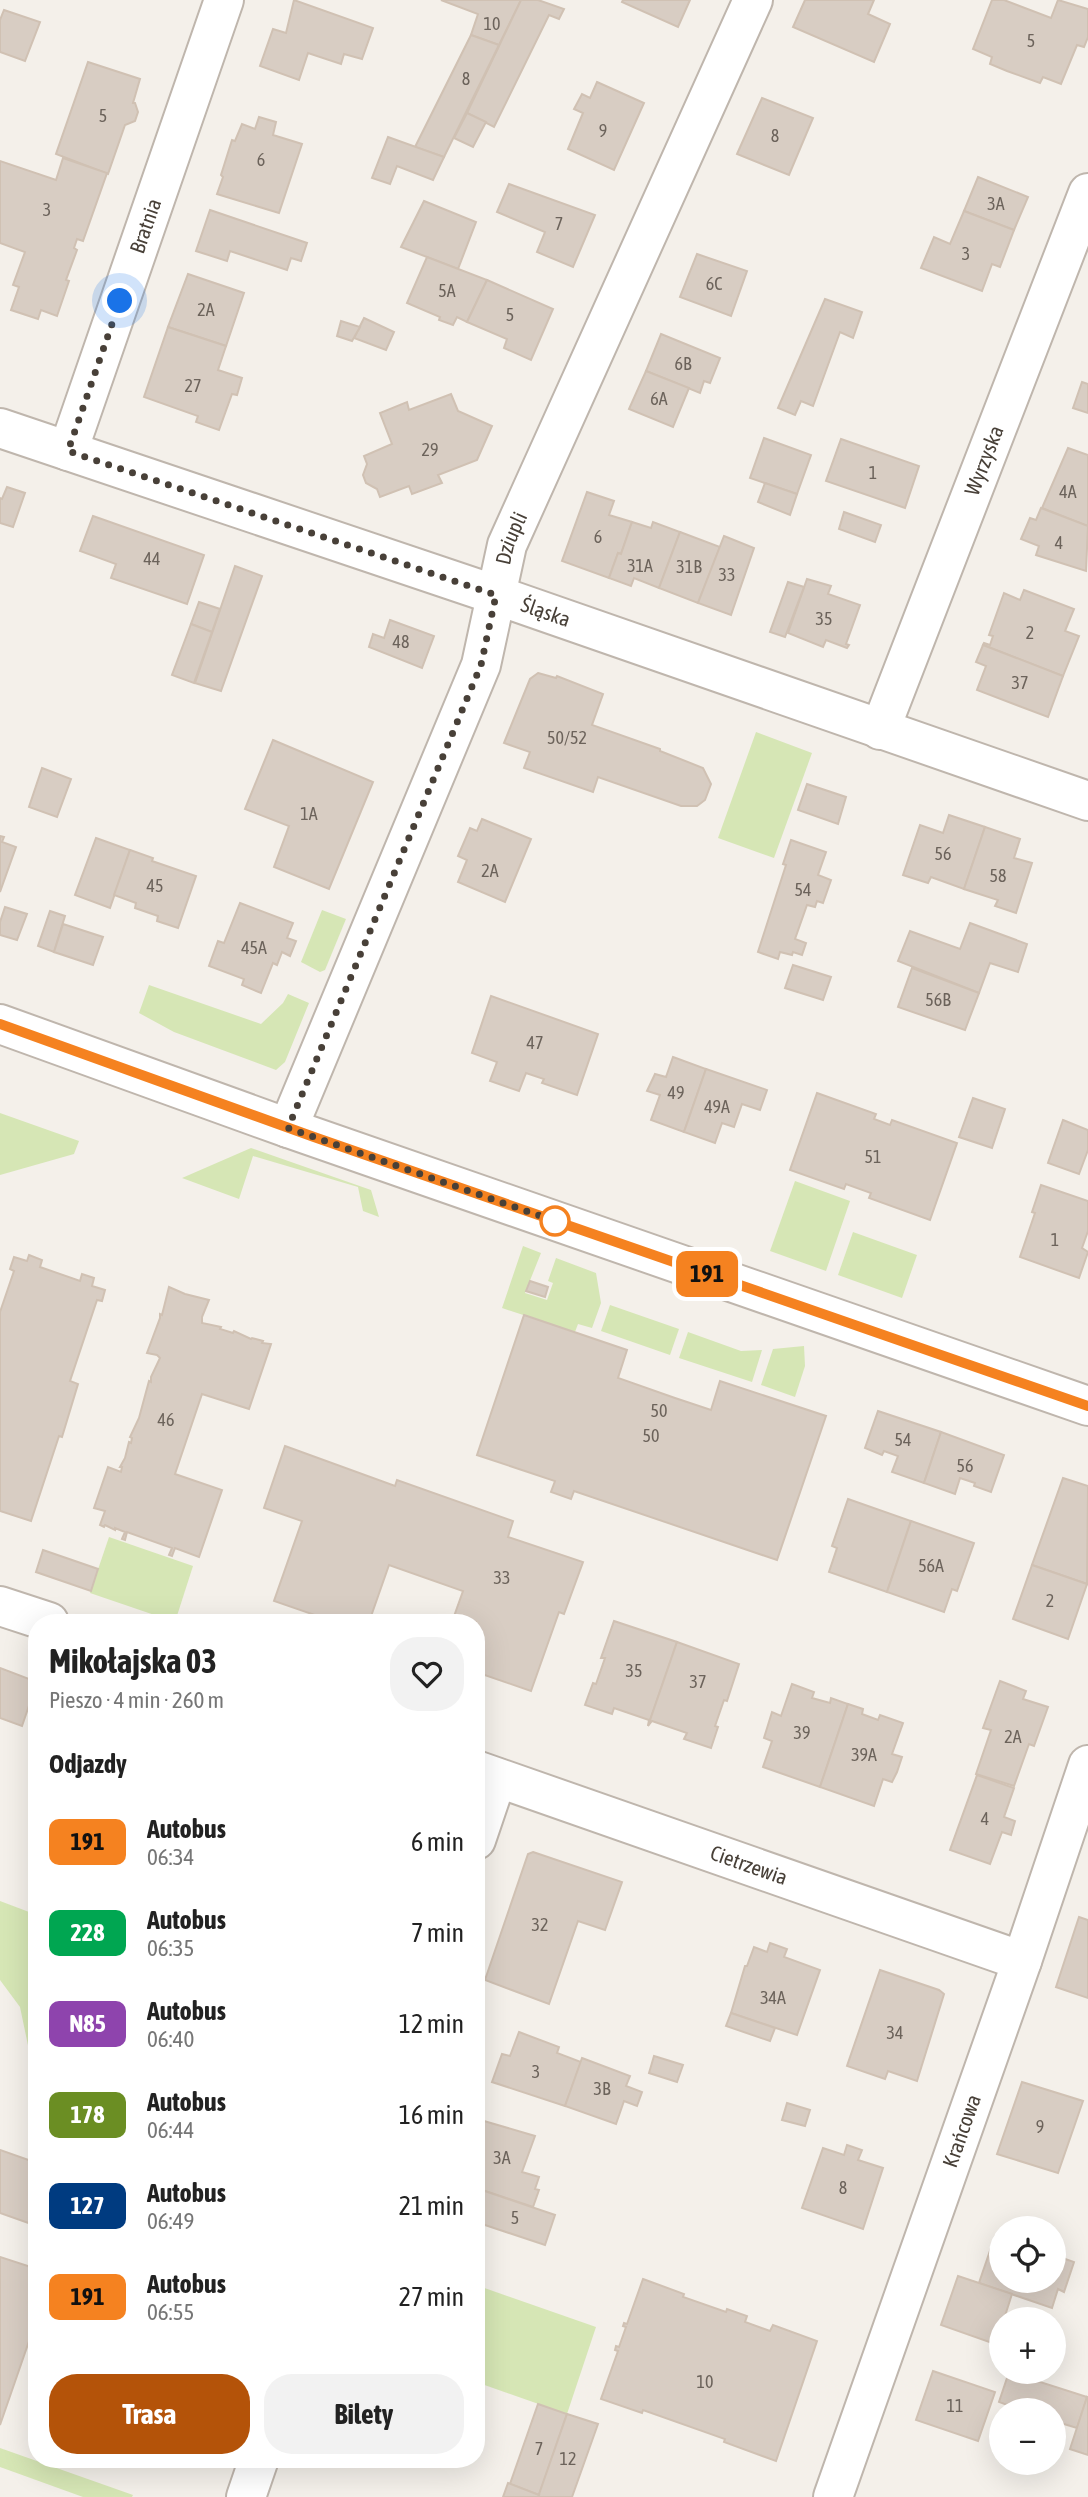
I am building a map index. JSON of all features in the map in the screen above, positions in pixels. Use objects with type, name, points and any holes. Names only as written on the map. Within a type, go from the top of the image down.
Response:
[{"type":"street","name":"Bratnia","points":[[68,451],[223,0]]},
{"type":"street","name":"Dziupli","points":[[288,1128],[481,665],[507,545],[752,0]]},
{"type":"street","name":"Wyrzyska","points":[[880,730],[1088,193]]},
{"type":"street","name":"Śląska","points":[[0,428],[496,595],[1088,801]]},
{"type":"street","points":[[0,1024],[288,1128],[1088,1406]]},
{"type":"street","points":[[0,1606],[28,1615]]},
{"type":"street","name":"Krańcowa","points":[[833,2497],[1022,1961],[1088,1765]]},
{"type":"street","name":"Cietrzewia","points":[[487,1774],[1022,1961]]},
{"type":"street","points":[[246,2497],[257,2468]]},
{"type":"green space","points":[[756,732],[812,753],[774,858],[718,838]]},
{"type":"green space","points":[[322,910],[346,919],[325,970],[320,972],[301,962]]},
{"type":"green space","points":[[149,985],[261,1024],[283,1003],[288,994],[309,1003],[285,1062],[276,1070],[174,1032],[139,1013]]},
{"type":"green space","points":[[0,1113],[79,1141],[74,1154],[0,1175]]},
{"type":"green space","points":[[251,1148],[371,1190],[379,1217],[363,1211],[358,1187],[253,1156],[239,1199],[182,1178]]},
{"type":"green space","points":[[795,1181],[850,1201],[826,1271],[770,1251]]},
{"type":"green space","points":[[853,1232],[917,1255],[902,1298],[838,1275]]},
{"type":"green space","points":[[523,1246],[541,1253],[525,1293],[547,1300],[553,1283],[548,1281],[556,1258],[596,1273],[601,1303],[592,1328],[578,1324],[575,1332],[502,1308]]},
{"type":"green space","points":[[610,1305],[679,1329],[670,1355],[601,1331]]},
{"type":"green space","points":[[688,1332],[741,1351],[762,1350],[752,1382],[679,1358]]},
{"type":"green space","points":[[804,1346],[805,1366],[795,1397],[761,1385],[773,1349]]},
{"type":"green space","points":[[109,1537],[193,1566],[178,1614],[152,1614],[90,1593]]},
{"type":"green space","points":[[0,1901],[28,1912],[28,2045],[20,2007],[0,1980]]},
{"type":"green space","points":[[485,2288],[596,2327],[567,2414],[485,2385]]},
{"type":"green space","points":[[0,2448],[28,2458],[28,2468],[57,2468],[133,2495],[83,2497],[0,2467]]},
{"type":"building","points":[[294,0],[373,28],[362,59],[344,54],[341,64],[308,53],[299,80],[260,66],[273,29],[286,33]]},
{"type":"building","points":[[441,0],[521,0],[499,45],[471,35],[478,14]]},
{"type":"building","points":[[521,0],[538,0],[564,9],[559,19],[549,15],[494,127],[467,113]]},
{"type":"building","points":[[690,0],[678,27],[622,2]]},
{"type":"building","points":[[805,0],[874,0],[868,14],[890,24],[874,62],[793,27]]},
{"type":"building","points":[[992,0],[1004,0],[1051,18],[1058,0],[1088,9],[1088,37],[1084,47],[1077,45],[1061,84],[1043,77],[1040,83],[1007,71],[990,64],[992,57],[973,49]]},
{"type":"building","points":[[4,10],[40,22],[25,61],[0,52],[0,20]]},
{"type":"building","points":[[471,35],[499,45],[444,157],[415,147]]},
{"type":"building","points":[[88,62],[140,79],[133,103],[138,112],[135,121],[125,125],[108,174],[56,154]]},
{"type":"building","points":[[597,82],[644,103],[614,170],[568,149],[583,113],[574,109],[582,94],[590,98]]},
{"type":"building","points":[[762,98],[813,118],[789,175],[737,154]]},
{"type":"building","points":[[467,113],[486,122],[473,147],[454,138]]},
{"type":"building","points":[[259,117],[276,122],[273,135],[302,144],[279,213],[217,194],[232,140],[235,141],[242,124],[255,129]]},
{"type":"building","points":[[388,137],[444,157],[433,180],[397,166],[390,184],[372,178]]},
{"type":"building","points":[[63,158],[107,173],[83,241],[77,239],[74,248],[77,250],[66,280],[69,281],[57,316],[41,310],[38,319],[11,310],[19,287],[13,285],[25,252],[0,243],[0,161],[56,180]]},
{"type":"building","points":[[978,177],[1028,197],[1014,230],[964,211]]},
{"type":"building","points":[[509,184],[595,215],[573,267],[537,252],[545,232],[497,212]]},
{"type":"building","points":[[424,201],[476,222],[458,269],[401,247]]},
{"type":"building","points":[[210,210],[307,243],[301,261],[291,258],[287,270],[230,251],[227,261],[196,251]]},
{"type":"building","points":[[964,211],[1014,230],[1000,267],[992,264],[982,291],[921,268],[934,237],[950,244]]},
{"type":"building","points":[[697,254],[747,271],[731,316],[680,297]]},
{"type":"building","points":[[427,257],[487,280],[467,322],[457,317],[453,325],[407,303]]},
{"type":"building","points":[[188,274],[244,293],[226,346],[168,327]]},
{"type":"building","points":[[487,280],[553,309],[531,360],[504,348],[507,339],[467,322]]},
{"type":"building","points":[[825,299],[862,312],[853,338],[840,332],[813,406],[801,401],[795,415],[778,408]]},
{"type":"building","points":[[364,318],[394,332],[386,350],[354,338]]},
{"type":"building","points":[[341,321],[360,327],[352,341],[337,336]]},
{"type":"building","points":[[168,327],[226,346],[218,370],[242,378],[237,395],[232,394],[219,430],[196,422],[198,416],[144,397]]},
{"type":"building","points":[[661,334],[720,358],[710,383],[704,381],[700,393],[646,371]]},
{"type":"building","points":[[646,371],[689,388],[673,427],[629,409]]},
{"type":"building","points":[[1082,382],[1088,384],[1088,413],[1073,408]]},
{"type":"building","points":[[451,394],[458,411],[492,426],[477,460],[438,475],[442,483],[412,494],[409,486],[380,497],[377,489],[366,483],[363,475],[367,464],[364,456],[392,444],[380,413],[407,402],[409,410]]},
{"type":"building","points":[[764,438],[811,455],[797,494],[750,478]]},
{"type":"building","points":[[841,439],[919,466],[905,508],[826,481]]},
{"type":"building","points":[[1068,448],[1088,455],[1088,526],[1042,508]]},
{"type":"building","points":[[765,483],[797,494],[790,515],[758,502]]},
{"type":"building","points":[[7,487],[25,493],[13,527],[0,523],[0,498],[2,499]]},
{"type":"building","points":[[587,492],[614,501],[609,515],[632,522],[609,578],[562,561]]},
{"type":"building","points":[[1041,508],[1088,526],[1086,571],[1036,555],[1039,546],[1021,539],[1030,518],[1036,520]]},
{"type":"building","points":[[844,512],[881,525],[875,542],[839,529]]},
{"type":"building","points":[[93,516],[204,555],[187,604],[111,578],[116,564],[80,551]]},
{"type":"building","points":[[632,522],[651,528],[653,522],[680,532],[659,588],[634,578],[631,586],[609,578]]},
{"type":"building","points":[[680,532],[720,547],[698,603],[659,588]]},
{"type":"building","points":[[724,536],[754,548],[731,615],[698,603]]},
{"type":"building","points":[[235,566],[262,576],[221,691],[195,683]]},
{"type":"building","points":[[807,579],[831,586],[828,594],[860,605],[846,644],[849,645],[847,648],[826,640],[823,647],[788,633]]},
{"type":"building","points":[[788,582],[804,587],[785,637],[770,632]]},
{"type":"building","points":[[1024,590],[1074,609],[1065,631],[1079,636],[1063,676],[983,645],[990,645],[993,636],[989,635],[1004,593],[1020,600]]},
{"type":"building","points":[[199,602],[220,609],[212,632],[191,624]]},
{"type":"building","points":[[390,620],[434,636],[422,668],[369,647],[373,634],[384,638]]},
{"type":"building","points":[[191,624],[212,632],[194,683],[172,675]]},
{"type":"building","points":[[983,645],[1063,676],[1048,717],[977,690],[986,666],[976,662]]},
{"type":"building","points":[[538,673],[556,678],[557,676],[603,694],[592,725],[660,749],[703,768],[711,784],[705,800],[697,806],[681,806],[598,777],[593,792],[524,768],[530,752],[504,743],[530,679]]},
{"type":"building","points":[[273,740],[373,782],[329,889],[274,867],[289,826],[245,809]]},
{"type":"building","points":[[42,768],[71,779],[57,817],[29,807]]},
{"type":"building","points":[[807,784],[846,797],[838,824],[798,810]]},
{"type":"building","points":[[949,815],[985,827],[964,889],[931,877],[928,883],[903,875],[920,825],[943,833]]},
{"type":"building","points":[[482,819],[531,839],[505,902],[458,882],[467,860],[458,856],[470,828],[477,831]]},
{"type":"building","points":[[985,827],[1020,839],[1014,858],[1032,863],[1016,913],[995,906],[998,900],[964,889]]},
{"type":"building","points":[[0,836],[4,837],[2,842],[16,847],[0,892]]},
{"type":"building","points":[[96,838],[130,850],[110,908],[75,895]]},
{"type":"building","points":[[791,840],[826,852],[818,875],[831,880],[823,903],[817,901],[815,907],[807,905],[795,939],[806,943],[802,955],[780,952],[778,959],[758,952],[786,865],[783,864]]},
{"type":"building","points":[[130,850],[153,858],[152,861],[196,876],[178,928],[157,921],[158,916],[135,908],[136,903],[114,895]]},
{"type":"building","points":[[240,903],[293,923],[287,938],[296,941],[290,956],[282,952],[277,965],[273,963],[261,993],[242,985],[244,979],[209,966],[218,941],[224,943]]},
{"type":"building","points":[[5,907],[27,914],[17,940],[0,935],[0,922]]},
{"type":"building","points":[[50,911],[65,916],[54,952],[38,946]]},
{"type":"building","points":[[970,923],[1027,944],[1018,972],[990,963],[979,993],[898,961],[910,931],[960,949]]},
{"type":"building","points":[[63,924],[103,937],[93,965],[54,952]]},
{"type":"building","points":[[793,965],[831,977],[823,1000],[785,988]]},
{"type":"building","points":[[912,968],[979,993],[965,1030],[898,1007]]},
{"type":"building","points":[[491,996],[598,1034],[577,1095],[542,1083],[544,1079],[526,1073],[519,1091],[490,1081],[497,1062],[472,1053]]},
{"type":"building","points":[[673,1057],[706,1069],[684,1132],[651,1120],[660,1095],[647,1091],[655,1074],[666,1077]]},
{"type":"building","points":[[706,1069],[767,1090],[760,1110],[742,1104],[734,1127],[722,1123],[715,1143],[684,1132]]},
{"type":"building","points":[[817,1093],[876,1114],[874,1119],[890,1125],[892,1120],[957,1143],[930,1220],[869,1198],[871,1193],[846,1184],[844,1189],[790,1170]]},
{"type":"building","points":[[973,1098],[1005,1109],[992,1148],[959,1137]]},
{"type":"building","points":[[1063,1120],[1088,1130],[1088,1150],[1079,1174],[1048,1163]]},
{"type":"building","points":[[1041,1185],[1088,1201],[1088,1231],[1082,1248],[1088,1252],[1079,1278],[1020,1257]]},
{"type":"building","points":[[29,1255],[42,1260],[40,1267],[80,1281],[82,1274],[94,1278],[92,1286],[105,1290],[102,1301],[97,1300],[70,1381],[78,1384],[31,1521],[0,1511],[0,1312],[14,1271],[10,1269],[14,1257],[27,1261]]},
{"type":"building","points":[[530,1281],[548,1287],[545,1297],[526,1291]]},
{"type":"building","points":[[169,1287],[209,1300],[202,1323],[271,1344],[249,1409],[202,1394],[175,1474],[222,1490],[199,1557],[175,1548],[172,1556],[169,1555],[172,1548],[127,1532],[125,1540],[122,1539],[125,1532],[100,1525],[105,1511],[94,1508],[108,1467],[121,1472],[120,1467],[129,1442],[131,1443],[130,1437],[139,1418],[149,1381],[151,1382],[160,1358],[147,1353],[160,1314],[162,1315]]},
{"type":"building","points":[[524,1315],[627,1350],[618,1378],[675,1398],[711,1410],[720,1381],[826,1416],[777,1560],[574,1491],[571,1499],[551,1492],[555,1481],[477,1455]]},
{"type":"building","points":[[878,1411],[941,1432],[924,1483],[892,1472],[898,1456],[884,1451],[882,1455],[865,1448]]},
{"type":"building","points":[[941,1432],[1004,1455],[991,1492],[960,1478],[955,1494],[924,1483]]},
{"type":"building","points":[[285,1446],[395,1486],[397,1480],[513,1521],[508,1537],[583,1562],[564,1614],[559,1612],[531,1691],[485,1675],[485,1614],[455,1614],[463,1591],[389,1565],[372,1614],[312,1614],[274,1601],[302,1521],[264,1508]]},
{"type":"building","points":[[1063,1478],[1088,1486],[1087,1584],[1032,1565]]},
{"type":"building","points":[[848,1499],[911,1521],[887,1592],[829,1572],[837,1548],[832,1546]]},
{"type":"building","points":[[911,1521],[974,1543],[957,1591],[952,1589],[944,1612],[887,1592]]},
{"type":"building","points":[[43,1550],[98,1569],[91,1591],[36,1572]]},
{"type":"building","points":[[1032,1565],[1087,1584],[1068,1639],[1013,1619]]},
{"type":"building","points":[[614,1621],[677,1642],[648,1726],[649,1720],[614,1708],[612,1714],[585,1705],[605,1658],[601,1658]]},
{"type":"building","points":[[677,1642],[739,1664],[727,1701],[724,1700],[715,1726],[718,1727],[711,1748],[684,1739],[687,1733],[652,1721],[648,1726]]},
{"type":"building","points":[[0,1668],[28,1679],[28,1708],[22,1726],[0,1718]]},
{"type":"building","points":[[1000,1681],[1026,1691],[1023,1699],[1048,1707],[1034,1746],[1029,1744],[1014,1786],[976,1774],[991,1730],[983,1728]]},
{"type":"building","points":[[792,1684],[814,1692],[812,1698],[830,1703],[831,1698],[848,1704],[820,1787],[763,1767],[772,1741],[764,1738],[772,1712],[781,1716]]},
{"type":"building","points":[[848,1704],[863,1709],[862,1714],[878,1720],[880,1715],[903,1723],[892,1754],[902,1757],[897,1772],[892,1782],[883,1779],[874,1806],[820,1787]]},
{"type":"building","points":[[977,1775],[1014,1788],[1004,1817],[1015,1821],[1011,1835],[1002,1832],[990,1864],[950,1850]]},
{"type":"building","points":[[533,1852],[622,1882],[605,1930],[578,1921],[549,2004],[485,1980],[528,1854]]},
{"type":"building","points":[[1079,1917],[1088,1920],[1088,1998],[1056,1987]]},
{"type":"building","points":[[770,1943],[787,1949],[784,1957],[820,1970],[797,2035],[731,2013],[745,1966],[754,1947],[767,1952]]},
{"type":"building","points":[[880,1970],[944,1994],[917,2081],[888,2071],[885,2079],[847,2066]]},
{"type":"building","points":[[731,2013],[775,2028],[770,2041],[726,2026]]},
{"type":"building","points":[[519,2032],[559,2047],[557,2053],[581,2062],[565,2106],[492,2082],[502,2054],[510,2056]]},
{"type":"building","points":[[654,2056],[683,2065],[677,2082],[649,2073]]},
{"type":"building","points":[[582,2058],[630,2076],[626,2086],[642,2092],[637,2106],[624,2101],[616,2124],[565,2106]]},
{"type":"building","points":[[1022,2082],[1083,2101],[1058,2173],[997,2154]]},
{"type":"building","points":[[787,2103],[810,2110],[805,2126],[782,2120]]},
{"type":"building","points":[[485,2121],[535,2136],[522,2172],[539,2177],[535,2189],[539,2190],[533,2207],[485,2191]]},
{"type":"building","points":[[847,2145],[862,2150],[858,2160],[883,2168],[863,2229],[802,2208],[823,2148],[844,2155]]},
{"type":"building","points":[[0,2150],[28,2160],[28,2223],[0,2213]]},
{"type":"building","points":[[485,2191],[555,2215],[545,2245],[485,2225]]},
{"type":"building","points":[[989,2254],[989,2286],[979,2283]]},
{"type":"building","points":[[0,2257],[28,2266],[28,2344],[0,2425]]},
{"type":"building","points":[[1066,2259],[1074,2262],[1066,2286]]},
{"type":"building","points":[[958,2276],[989,2286],[989,2293],[1012,2294],[1008,2307],[989,2307],[989,2342],[941,2325]]},
{"type":"building","points":[[643,2279],[684,2294],[683,2297],[726,2312],[727,2309],[747,2316],[745,2322],[770,2331],[773,2325],[817,2341],[776,2461],[724,2442],[725,2439],[643,2410],[642,2413],[601,2399],[618,2351],[615,2350],[616,2346],[619,2347],[626,2327],[623,2326],[624,2323],[627,2324]]},
{"type":"building","points":[[1008,2293],[1057,2293],[1052,2307]]},
{"type":"building","points":[[933,2371],[995,2392],[993,2398],[989,2398],[989,2409],[978,2441],[916,2420]]},
{"type":"building","points":[[1005,2384],[1046,2384],[1087,2397],[1077,2428],[1066,2425],[1066,2398],[1000,2398]]},
{"type":"building","points":[[1088,2398],[1088,2455],[1070,2449]]},
{"type":"building","points":[[538,2404],[567,2414],[539,2495],[510,2484]]},
{"type":"building","points":[[567,2414],[598,2424],[572,2497],[538,2497]]},
{"type":"building","points":[[508,2483],[539,2495],[503,2497]]},
{"type":"bus line","name":"191","points":[[0,1024],[592,1235],[1088,1406]]},
{"type":"route","points":[[120,301],[68,451],[496,595],[481,665],[288,1128],[555,1221]]}]
